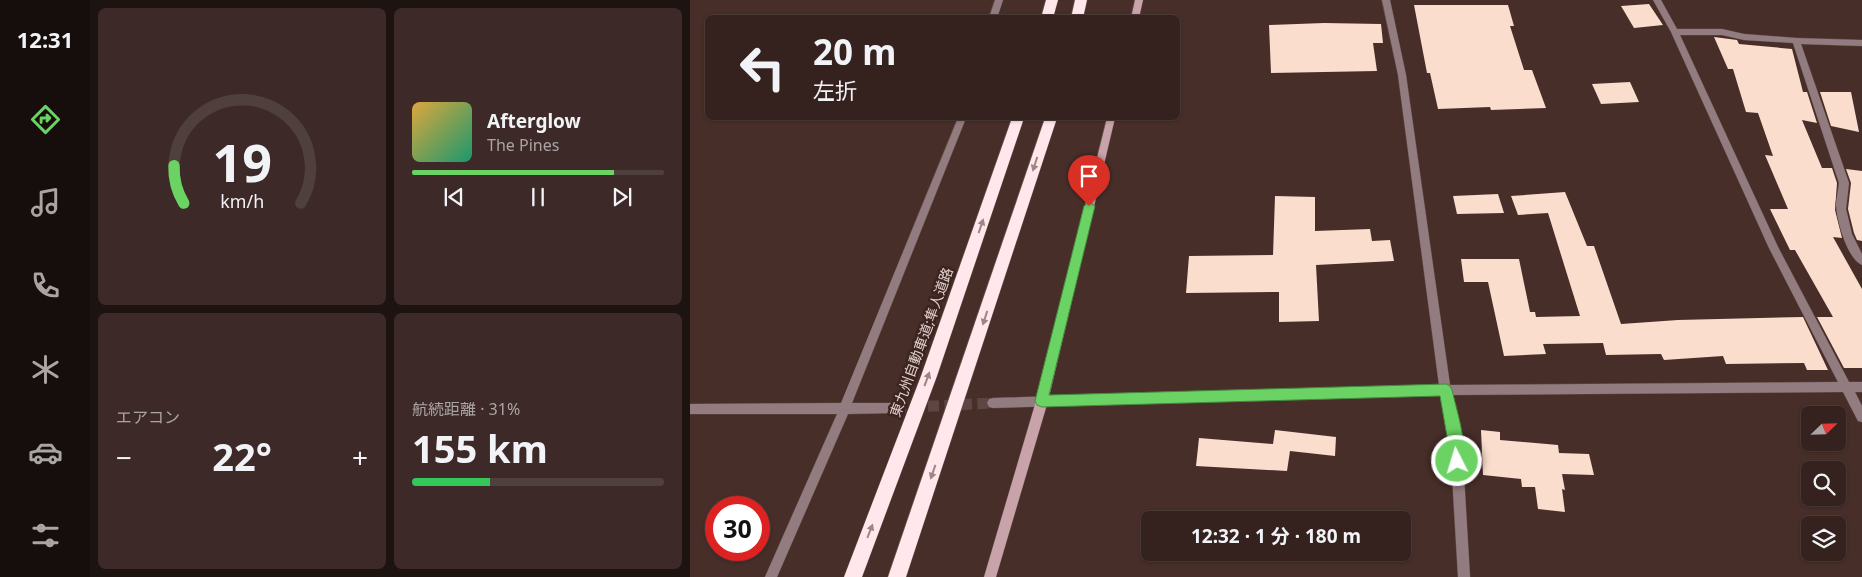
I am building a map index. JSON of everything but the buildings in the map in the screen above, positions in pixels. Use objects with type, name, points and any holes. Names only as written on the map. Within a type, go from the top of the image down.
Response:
[{"type":"highway","points":[[1048,15],[1052,0]]},
{"type":"highway","points":[[1078,15],[1081,0]]},
{"type":"highway","name":"東九州自動車道;隼人道路","points":[[853,577],[929,376],[1017,120]]},
{"type":"highway","points":[[897,577],[1050,120]]},
{"type":"street","points":[[995,15],[999,0]]},
{"type":"street","points":[[1136,15],[1139,0]]},
{"type":"street","points":[[1386,0],[1402,75],[1446,390],[1456,441],[1464,577]]},
{"type":"street","points":[[1657,0],[1675,32],[1774,248],[1862,417]]},
{"type":"street","points":[[1675,32],[1722,32],[1744,37],[1862,43]]},
{"type":"street","points":[[1796,41],[1844,183],[1841,203],[1843,220],[1856,256],[1862,261]]},
{"type":"street","points":[[771,577],[845,407],[961,120]]},
{"type":"street","points":[[990,577],[1042,401],[1111,120]]},
{"type":"street","points":[[993,404],[1446,390],[1862,387]]},
{"type":"street","points":[[690,409],[895,408]]},
{"type":"tunnel","points":[[895,408],[993,403]]},
{"type":"route","points":[[1089,206],[1042,401],[1446,390],[1456,441],[1457,461]]}]
